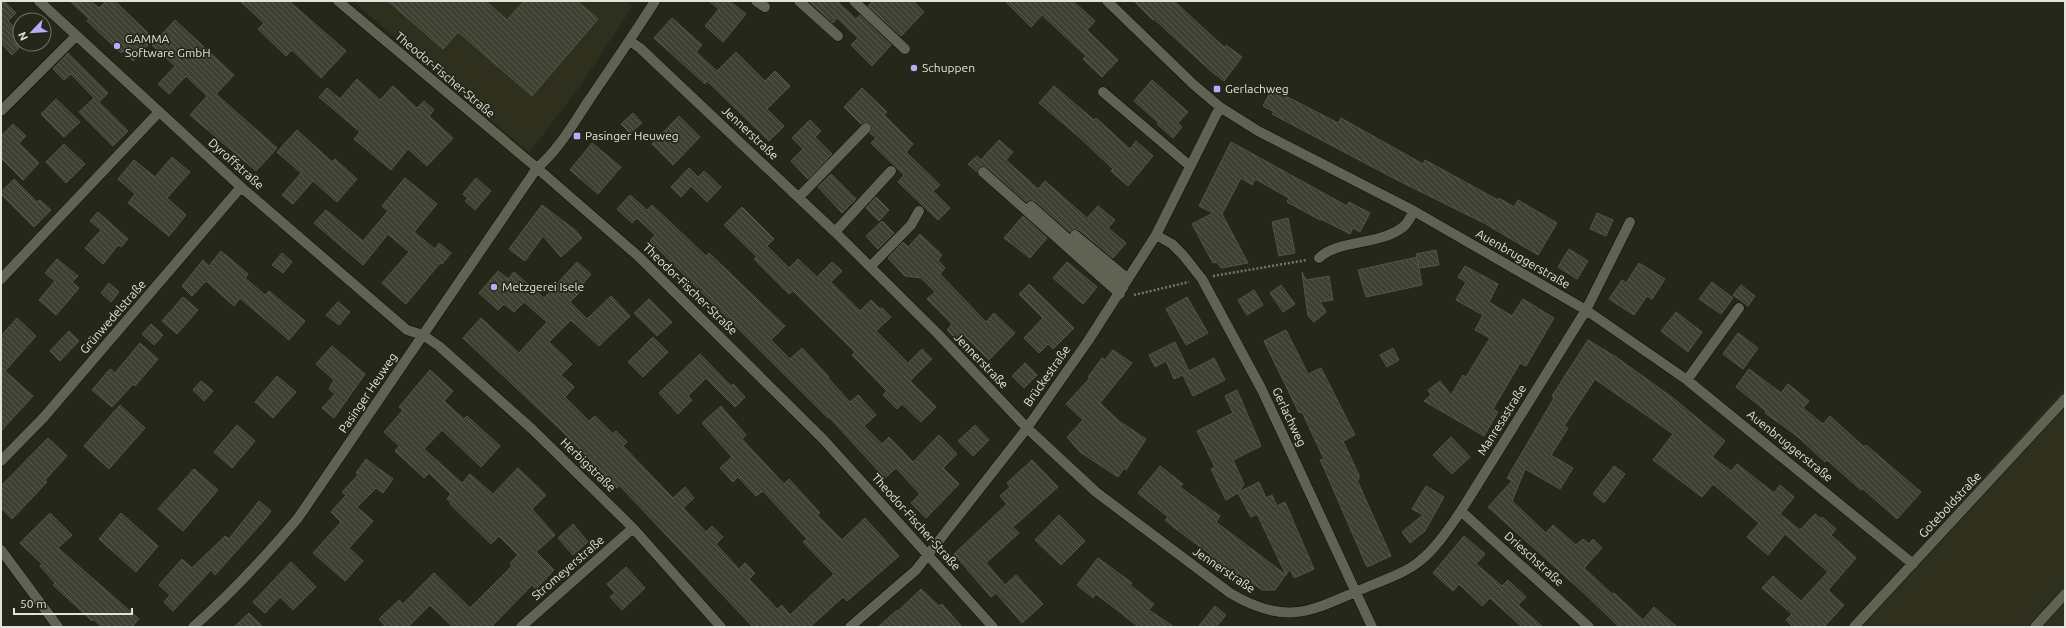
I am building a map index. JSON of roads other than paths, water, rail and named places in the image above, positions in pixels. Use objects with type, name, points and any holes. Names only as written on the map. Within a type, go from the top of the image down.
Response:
[{"type":"street","name":"Dyroffstraße","points":[[39,1],[241,187],[407,330],[423,335]]},
{"type":"street","name":"Theodor-Fischer-Straße","points":[[338,1],[537,168],[638,256],[823,439],[993,627]]},
{"type":"street","name":"Pasinger Heuweg","points":[[193,627],[227,598],[259,565],[298,518],[537,168],[551,156],[630,41],[654,1]]},
{"type":"street","points":[[756,1],[765,7]]},
{"type":"street","points":[[799,1],[838,36]]},
{"type":"street","points":[[854,1],[905,49]]},
{"type":"street","name":"Auenbruggerstraße","points":[[1107,1],[1193,84],[1220,107],[1258,131],[1414,211],[1586,310],[1687,380],[1913,564]]},
{"type":"street","points":[[1,111],[76,36]]},
{"type":"street","name":"Jennerstraße","points":[[630,41],[640,48],[835,232],[1027,428],[1096,492],[1130,519],[1230,593],[1248,604],[1270,611],[1294,613],[1318,608],[1355,592]]},
{"type":"street","points":[[1103,92],[1190,166]]},
{"type":"street","name":"Brückestraße","points":[[850,627],[916,570],[1027,428],[1122,290],[1156,235],[1220,107]]},
{"type":"street","points":[[1,279],[159,112]]},
{"type":"street","points":[[799,197],[866,128]]},
{"type":"street","points":[[835,232],[891,171]]},
{"type":"street","points":[[982,172],[1122,290]]},
{"type":"street","name":"Grünwedelstraße","points":[[1,461],[44,417],[241,187]]},
{"type":"street","points":[[1031,206],[1122,290]]},
{"type":"street","points":[[870,267],[911,225],[919,211]]},
{"type":"street","points":[[1319,258],[1326,251],[1386,237],[1404,226],[1414,211]]},
{"type":"street","name":"Manresastraße","points":[[1355,592],[1392,576],[1420,561],[1439,542],[1461,511],[1586,310],[1630,222]]},
{"type":"street","points":[[1075,235],[1122,290]]},
{"type":"street","name":"Gerlachweg","points":[[1156,235],[1172,244],[1183,255],[1202,280],[1262,390],[1372,627]]},
{"type":"street","points":[[1687,380],[1739,308]]},
{"type":"street","name":"Herbigstraße","points":[[423,335],[439,346],[532,429],[633,528],[721,627]]},
{"type":"street","name":"Goteboldstraße","points":[[1854,627],[2064,403]]},
{"type":"street","name":"Drieschstraße","points":[[1461,511],[1589,627]]},
{"type":"street","name":"Stromeyerstraße","points":[[521,627],[633,528]]},
{"type":"street","points":[[1,550],[58,627]]},
{"type":"street","points":[[2035,627],[2065,594]]},
{"type":"place","name":"GAMMA Software GmbH","points":[[117,46]]},
{"type":"place","name":"Schuppen","points":[[914,68]]},
{"type":"place","name":"Gerlachweg","points":[[1217,89]]},
{"type":"place","name":"Pasinger Heuweg","points":[[577,136]]},
{"type":"place","name":"Metzgerei Isele","points":[[494,287]]}]
